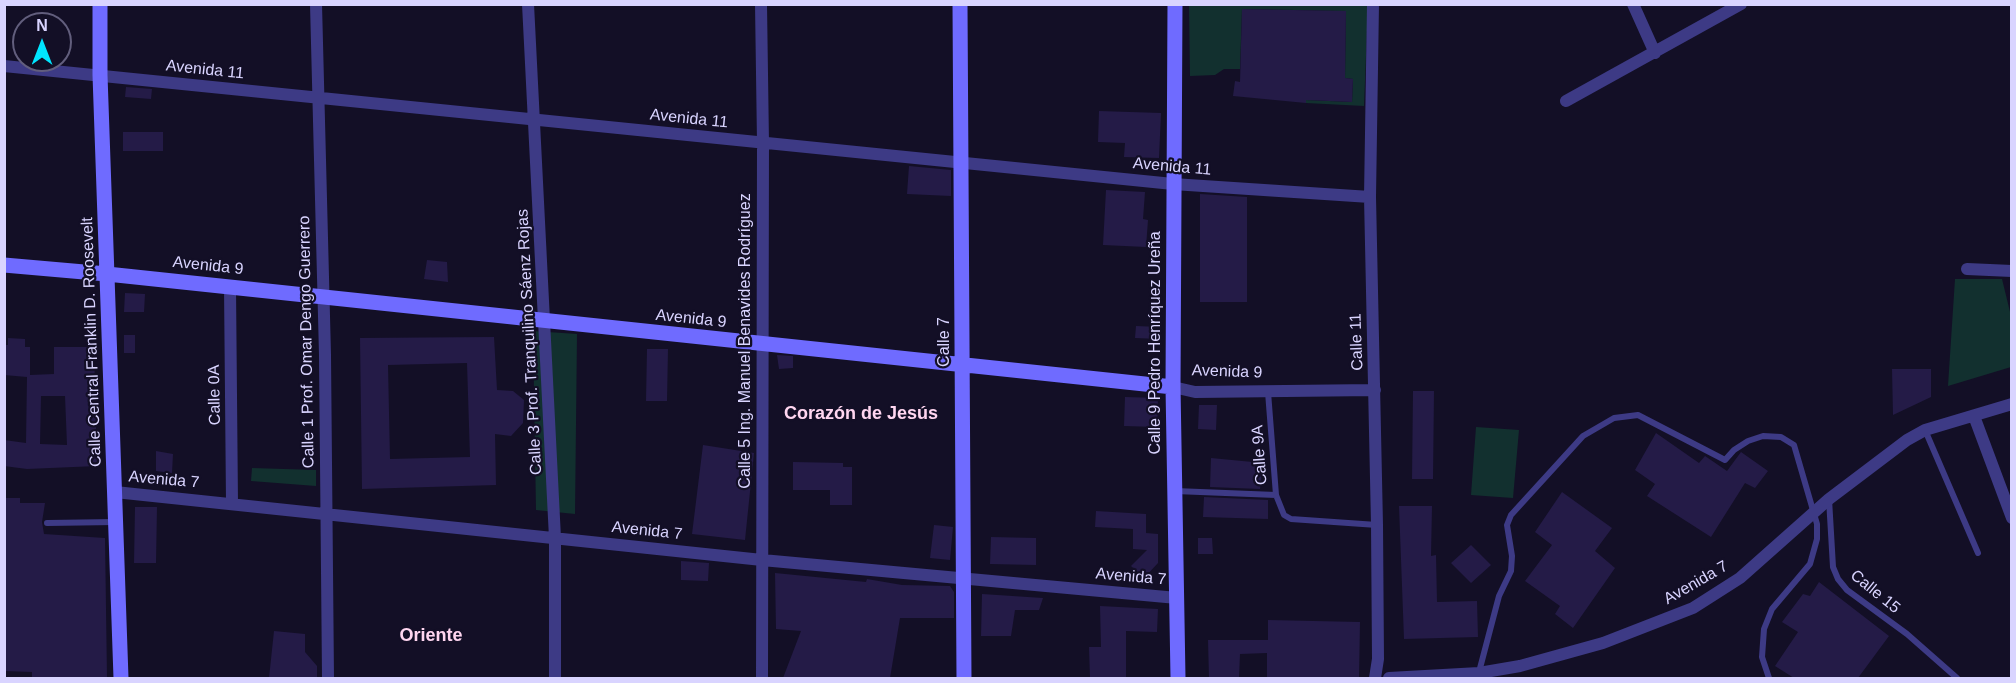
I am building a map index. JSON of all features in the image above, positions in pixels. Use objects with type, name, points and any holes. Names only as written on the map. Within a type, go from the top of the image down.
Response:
[{"type":"main road","name":"Calle Central Franklin D. Roosevelt","points":[[100,4],[100,75],[121,678]]},
{"type":"main road","name":"Calle 7","points":[[960,4],[963,162],[964,678]]},
{"type":"main road","name":"Calle 9 Pedro Henríquez Ureña","points":[[1176,5],[1173,387],[1178,678]]},
{"type":"main road","name":"Avenida 9","points":[[4,265],[1173,387]]},
{"type":"street","name":"Calle 1 Prof. Omar Dengo Guerrero","points":[[316,4],[327,513],[328,678]]},
{"type":"street","name":"Calle 3 Prof. Tranquilino Sáenz Rojas","points":[[528,4],[546,321],[555,538],[555,678]]},
{"type":"street","name":"Calle 5 Ing. Manuel Benavides Rodríguez","points":[[761,4],[762,678]]},
{"type":"street","name":"Calle 11","points":[[1373,4],[1370,197],[1377,525],[1378,659],[1375,678]]},
{"type":"street","points":[[1634,4],[1655,53]]},
{"type":"street","points":[[1566,101],[1741,4]]},
{"type":"street","name":"Avenida 11","points":[[4,66],[1173,184],[1370,197]]},
{"type":"street","points":[[1967,269],[2012,271]]},
{"type":"street","name":"Calle 0A","points":[[230,287],[232,503]]},
{"type":"street","name":"Avenida 9","points":[[1173,387],[1195,392],[1375,390]]},
{"type":"street","name":"Avenida 7","points":[[1389,678],[1479,673],[1520,666],[1603,643],[1693,608],[1740,578],[1829,499],[1907,440],[1925,430],[2012,404]]},
{"type":"street","points":[[1974,416],[2012,518]]},
{"type":"street","name":"Avenida 7","points":[[115,492],[762,560],[1177,598]]},
{"type":"lane","name":"Calle 9A","points":[[1268,392],[1276,495],[1284,515],[1291,519],[1377,525]]},
{"type":"lane","points":[[1479,673],[1499,596],[1511,571],[1512,556],[1507,525],[1511,515],[1583,436],[1600,424],[1625,415],[1638,415],[1725,460],[1734,450],[1748,441],[1763,436],[1781,437],[1794,445],[1817,524],[1815,554],[1810,564],[1772,609],[1764,629],[1762,657],[1769,678]]},
{"type":"lane","points":[[1925,430],[1978,552]]},
{"type":"lane","points":[[1174,491],[1276,495]]},
{"type":"lane","name":"Calle 15","points":[[1829,499],[1833,567],[1838,579],[1847,590],[1907,634],[1957,678]]},
{"type":"lane","points":[[47,523],[116,522]]},
{"type":"green space","points":[[1189,5],[1368,5],[1364,106],[1306,103],[1306,100],[1352,102],[1353,79],[1345,78],[1346,11],[1242,9],[1240,69],[1224,69],[1215,75],[1190,76]]},
{"type":"green space","points":[[1955,279],[2002,279],[2011,316],[2011,367],[1948,386]]},
{"type":"green space","points":[[533,331],[577,334],[575,514],[536,510]]},
{"type":"green space","points":[[1476,427],[1519,430],[1513,498],[1471,495]]},
{"type":"green space","points":[[252,468],[316,470],[316,486],[251,481]]},
{"type":"building","points":[[1242,9],[1346,11],[1345,78],[1353,79],[1352,102],[1306,100],[1306,103],[1233,96],[1235,81],[1240,82]]},
{"type":"building","points":[[126,87],[152,89],[151,99],[125,97]]},
{"type":"building","points":[[1099,111],[1161,113],[1159,158],[1124,157],[1125,143],[1098,142]]},
{"type":"building","points":[[123,132],[163,132],[163,151],[123,151]]},
{"type":"building","points":[[909,166],[951,170],[951,196],[907,194]]},
{"type":"building","points":[[1106,190],[1145,192],[1143,219],[1148,220],[1146,247],[1103,245]]},
{"type":"building","points":[[1200,194],[1247,197],[1247,302],[1200,302]]},
{"type":"building","points":[[427,260],[447,262],[448,282],[424,279]]},
{"type":"building","points":[[125,293],[145,294],[144,312],[124,312]]},
{"type":"building","points":[[1136,326],[1160,327],[1160,339],[1135,338]]},
{"type":"building","points":[[124,335],[135,335],[135,353],[124,353]]},
{"type":"building","points":[[494,337],[497,390],[513,391],[524,400],[523,423],[511,436],[495,434],[496,485],[362,489],[360,338]],"holes":[[[467,363],[470,457],[390,459],[388,365]]]},
{"type":"building","points":[[8,338],[25,339],[25,347],[30,347],[30,375],[54,374],[54,347],[94,347],[97,466],[27,469],[4,466],[4,440],[26,443],[27,377],[4,375],[4,345],[8,345]],"holes":[[[41,396],[65,396],[67,445],[40,444]]]},
{"type":"building","points":[[647,349],[668,349],[667,401],[646,401]]},
{"type":"building","points":[[777,355],[793,356],[793,368],[779,369]]},
{"type":"building","points":[[1892,369],[1931,369],[1931,397],[1893,415]]},
{"type":"building","points":[[1413,391],[1434,391],[1433,479],[1412,479]]},
{"type":"building","points":[[1125,397],[1158,398],[1157,427],[1124,426]]},
{"type":"building","points":[[1199,405],[1217,405],[1216,430],[1198,429]]},
{"type":"building","points":[[1656,433],[1699,463],[1705,456],[1727,471],[1741,452],[1768,471],[1755,488],[1745,483],[1711,537],[1647,496],[1655,484],[1635,470]]},
{"type":"building","points":[[703,445],[754,453],[745,540],[692,534]]},
{"type":"building","points":[[156,451],[173,454],[172,473],[156,471]]},
{"type":"building","points":[[1211,458],[1263,463],[1260,489],[1210,487]]},
{"type":"building","points":[[793,462],[843,463],[843,467],[852,467],[852,505],[830,505],[830,490],[793,490]]},
{"type":"building","points":[[1562,492],[1612,528],[1595,551],[1615,568],[1573,628],[1555,614],[1560,606],[1525,581],[1552,545],[1535,532]]},
{"type":"building","points":[[1204,497],[1268,500],[1268,519],[1203,517]]},
{"type":"building","points":[[4,498],[20,498],[20,503],[45,503],[42,522],[44,534],[105,538],[107,678],[32,678],[32,672],[4,671]]},
{"type":"building","points":[[1399,506],[1432,506],[1431,556],[1436,555],[1437,602],[1477,601],[1478,637],[1404,639]]},
{"type":"building","points":[[135,507],[157,507],[156,563],[134,563]]},
{"type":"building","points":[[1096,511],[1146,514],[1146,533],[1158,534],[1158,563],[1144,578],[1131,566],[1147,550],[1133,549],[1133,529],[1095,527]]},
{"type":"building","points":[[934,525],[953,527],[950,560],[930,558]]},
{"type":"building","points":[[991,537],[1036,538],[1036,565],[990,564]]},
{"type":"building","points":[[1198,538],[1212,538],[1213,554],[1198,554]]},
{"type":"building","points":[[1471,545],[1491,565],[1471,583],[1451,563]]},
{"type":"building","points":[[681,561],[709,563],[708,581],[681,580]]},
{"type":"building","points":[[775,573],[866,582],[867,579],[902,585],[950,586],[954,592],[954,618],[900,618],[890,678],[783,678],[801,631],[776,629]]},
{"type":"building","points":[[1819,582],[1889,636],[1858,678],[1794,678],[1775,666],[1798,632],[1782,622],[1803,594],[1810,596]]},
{"type":"building","points":[[982,594],[1043,598],[1039,610],[1015,610],[1011,636],[981,636]]},
{"type":"building","points":[[1100,606],[1158,609],[1157,632],[1126,631],[1126,678],[1090,678],[1089,647],[1101,647]]},
{"type":"building","points":[[1268,620],[1360,622],[1359,678],[1267,678],[1267,653],[1240,654],[1239,678],[1209,678],[1208,640],[1268,640]]},
{"type":"building","points":[[274,631],[305,634],[305,652],[317,666],[317,678],[269,678]]},
{"type":"district","name":"Corazón de Jesús","points":[[861,414]]},
{"type":"district","name":"Oriente","points":[[431,636]]}]
